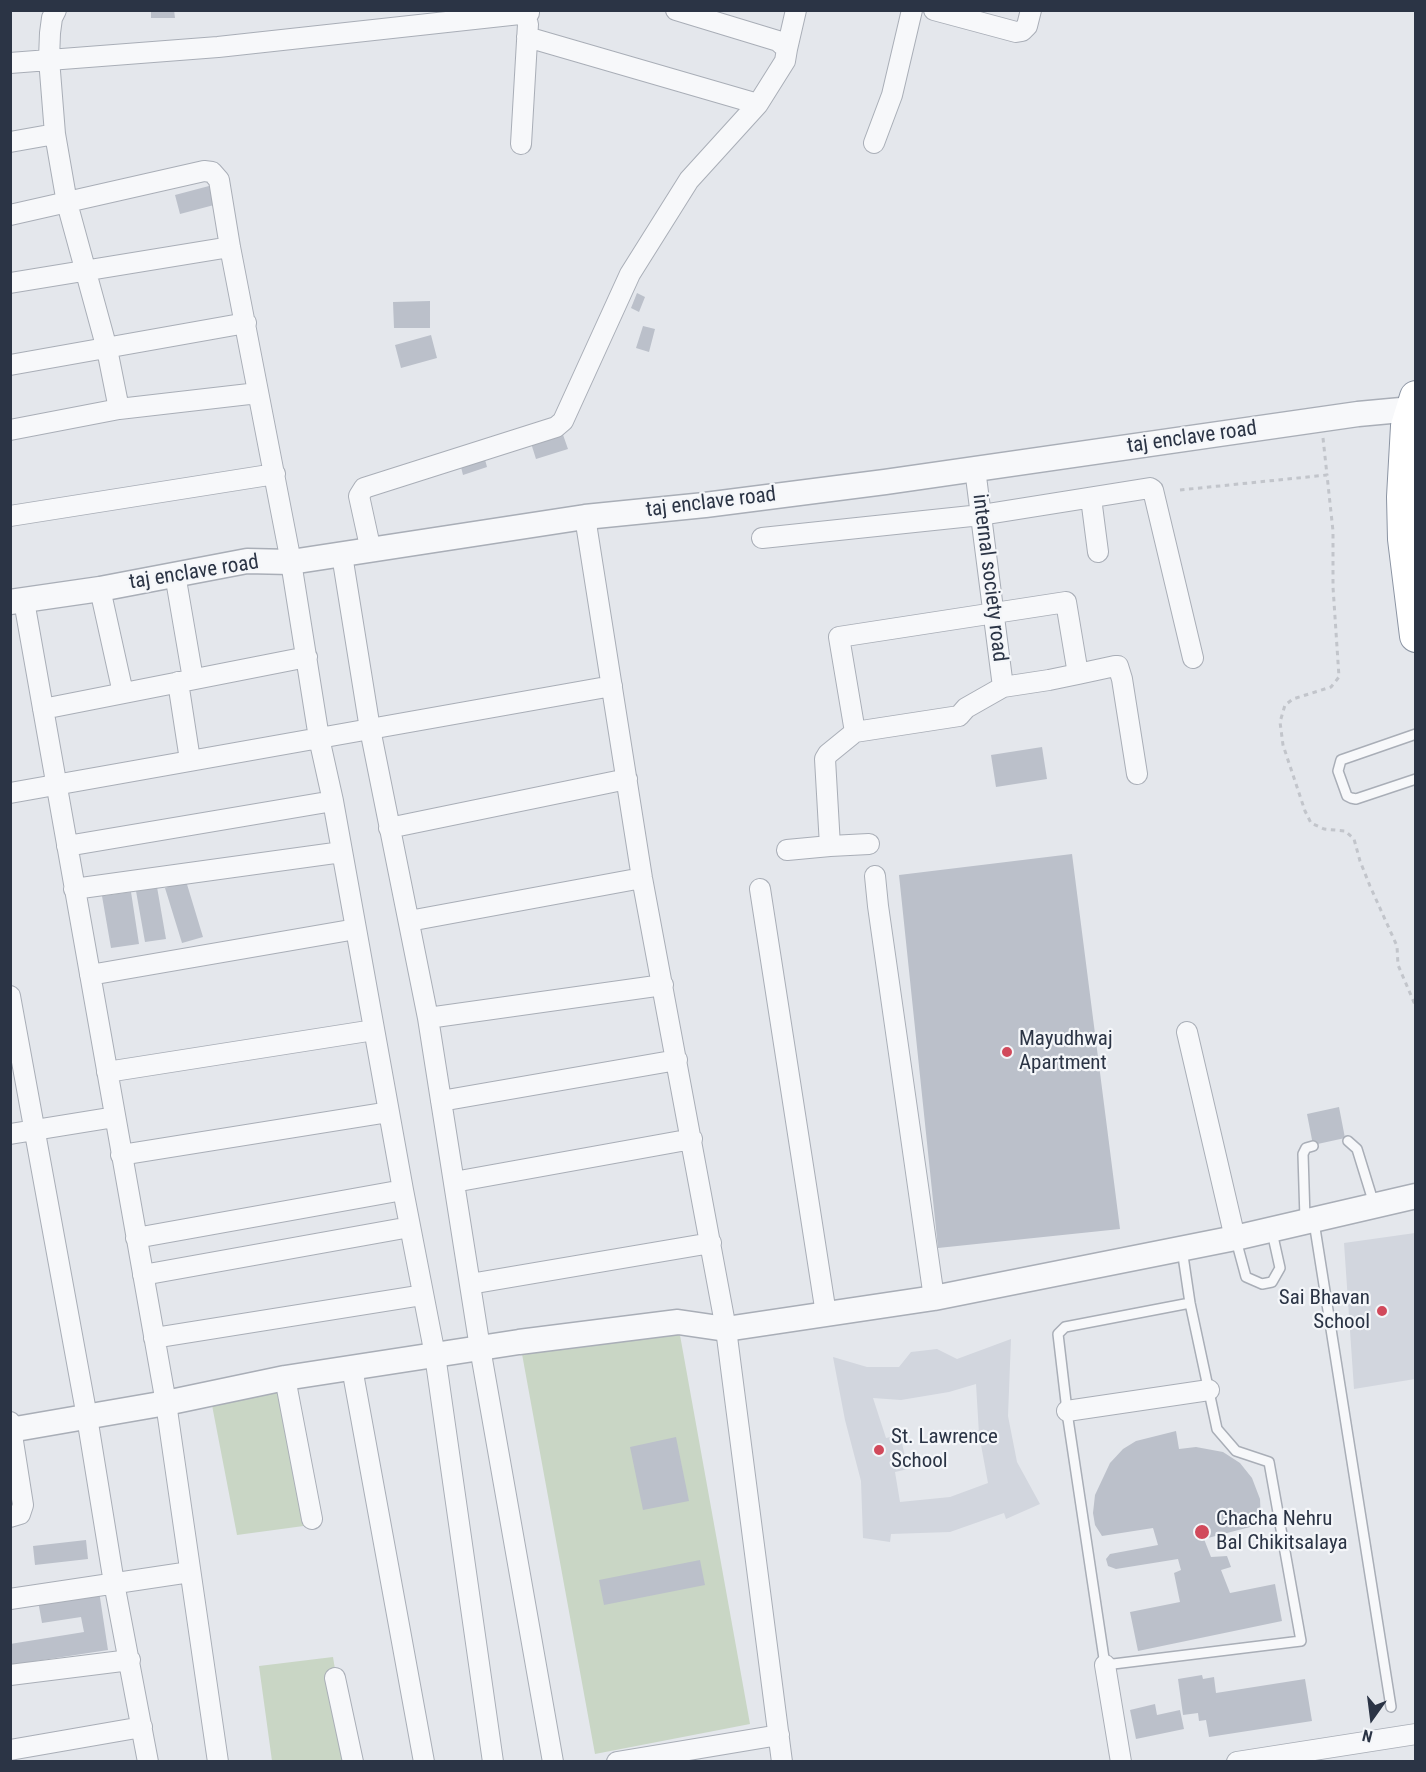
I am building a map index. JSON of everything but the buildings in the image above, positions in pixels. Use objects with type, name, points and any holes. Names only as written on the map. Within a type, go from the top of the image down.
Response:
[{"type":"highway","points":[[1414,403],[1407,426],[1403,476],[1404,539],[1416,636]]},
{"type":"street","points":[[676,10],[778,41],[787,48]]},
{"type":"street","points":[[371,551],[359,496],[364,488],[556,428],[563,422],[630,274],[689,180],[758,104],[786,61],[796,10]]},
{"type":"street","points":[[874,143],[892,95],[912,10]]},
{"type":"street","points":[[934,10],[1016,33],[1027,26],[1031,10]]},
{"type":"street","points":[[10,63],[218,47],[529,12],[521,144]]},
{"type":"street","points":[[49,13],[49,59],[55,134],[67,203],[107,349],[119,409]]},
{"type":"street","points":[[527,37],[758,104]]},
{"type":"street","points":[[10,142],[55,134]]},
{"type":"street","points":[[10,214],[204,171],[212,172],[219,180],[291,562],[319,738],[333,801],[435,1355],[494,1761]]},
{"type":"street","points":[[10,284],[230,247]]},
{"type":"street","points":[[10,365],[246,323]]},
{"type":"street","points":[[10,430],[119,409],[258,393]]},
{"type":"street","name":"taj enclave road","points":[[17,601],[100,589],[247,561],[291,562],[585,517],[705,505],[975,469],[1320,420],[1414,403]]},
{"type":"street","name":"internal society road","points":[[975,469],[1003,687]]},
{"type":"street","points":[[10,516],[275,474]]},
{"type":"street","points":[[762,538],[981,515],[1148,488],[1153,490],[1193,658]]},
{"type":"street","points":[[1091,498],[1098,552]]},
{"type":"street","points":[[585,517],[642,878],[726,1329],[782,1761]]},
{"type":"street","points":[[342,555],[370,729],[428,1018],[480,1348],[552,1761]]},
{"type":"street","points":[[175,574],[190,760]]},
{"type":"street","points":[[100,589],[123,693]]},
{"type":"street","points":[[17,601],[43,709],[166,1403],[218,1761]]},
{"type":"street","points":[[830,846],[825,759],[855,732],[839,637],[1066,602],[1078,674]]},
{"type":"street","points":[[43,709],[307,657]]},
{"type":"street","name":"internal society road","points":[[855,732],[959,716],[966,708],[1003,687],[1118,666],[1137,774]]},
{"type":"street","points":[[10,793],[612,686]]},
{"type":"street","points":[[389,828],[627,779]]},
{"type":"street","points":[[67,846],[333,801]]},
{"type":"street","points":[[787,850],[869,844]]},
{"type":"street","points":[[74,889],[342,852]]},
{"type":"street","points":[[875,876],[934,1298]]},
{"type":"street","points":[[409,921],[642,878]]},
{"type":"street","points":[[760,889],[819,1315]]},
{"type":"street","points":[[90,975],[356,929]]},
{"type":"street","points":[[428,1018],[663,985]]},
{"type":"street","points":[[10,996],[87,1418],[114,1583],[148,1761]]},
{"type":"street","points":[[106,1072],[374,1030]]},
{"type":"street","points":[[1187,1032],[1235,1238]]},
{"type":"street","points":[[441,1101],[677,1060]]},
{"type":"street","points":[[121,1155],[389,1112]]},
{"type":"street","points":[[10,1134],[115,1117]]},
{"type":"street","points":[[454,1182],[692,1140]]},
{"type":"street","points":[[136,1238],[403,1190]]},
{"type":"street","points":[[10,1517],[20,1514],[23,1505],[11,1428],[87,1418],[285,1378],[480,1348],[678,1322],[726,1329],[934,1298],[1235,1238],[1416,1196]]},
{"type":"street","points":[[143,1275],[410,1227]]},
{"type":"street","points":[[470,1284],[711,1243]]},
{"type":"street","points":[[154,1338],[423,1295]]},
{"type":"street","points":[[352,1368],[424,1761]]},
{"type":"street","points":[[285,1378],[312,1519]]},
{"type":"street","points":[[1067,1411],[1209,1390]]},
{"type":"street","points":[[10,1599],[190,1572]]},
{"type":"street","points":[[10,1675],[130,1660]]},
{"type":"street","points":[[1105,1665],[1121,1761]]},
{"type":"street","points":[[335,1678],[353,1761]]},
{"type":"street","points":[[10,1750],[142,1727]]},
{"type":"street","points":[[1237,1761],[1416,1734]]},
{"type":"street","points":[[617,1761],[779,1735]]},
{"type":"lane","points":[[1416,734],[1341,760],[1338,771],[1347,796],[1356,799],[1416,779]]},
{"type":"lane","points":[[1348,1141],[1357,1149],[1374,1205]]},
{"type":"lane","points":[[1313,1146],[1306,1148],[1303,1154],[1309,1221],[1391,1707]]},
{"type":"lane","points":[[1235,1238],[1246,1277],[1262,1284],[1272,1282],[1280,1268],[1271,1229]]},
{"type":"lane","points":[[1182,1248],[1216,1429],[1236,1451],[1269,1462],[1301,1641],[1105,1665],[1067,1411],[1058,1334],[1065,1327],[1191,1303]]},
{"type":"path","points":[[1320,420],[1333,531],[1339,677],[1331,687],[1288,701],[1280,722],[1283,745],[1311,823],[1324,829],[1345,831],[1354,839],[1370,886],[1397,946],[1398,965],[1416,1007]]},
{"type":"path","points":[[1180,490],[1327,475]]},
{"type":"shaded area","name":"Sai Bhavan School","points":[[1415,1233],[1415,1379],[1354,1389],[1344,1243]]},
{"type":"shaded area","name":"St. Lawrence School","points":[[1011,1339],[1008,1416],[1017,1462],[1040,1504],[1006,1519],[1004,1513],[950,1532],[891,1534],[890,1542],[863,1538],[861,1481],[845,1420],[833,1357],[867,1367],[899,1367],[911,1352],[937,1349],[957,1359]],"holes":[[[976,1384],[979,1434],[988,1483],[950,1497],[900,1502],[895,1472],[908,1469],[900,1435],[886,1438],[873,1398],[901,1400],[949,1392]]]},
{"type":"green space","points":[[678,1324],[750,1724],[595,1754],[520,1343]]},
{"type":"green space","points":[[286,1387],[311,1525],[237,1535],[211,1400]]},
{"type":"green space","points":[[333,1657],[350,1761],[272,1761],[259,1666]]},
{"type":"place","name":"Mayudhwaj Apartment","points":[[1007,1052]]},
{"type":"place","name":"Sai Bhavan School","points":[[1382,1311]]},
{"type":"place","name":"St. Lawrence School","points":[[879,1450]]},
{"type":"place","name":"Chacha Nehru Bal Chikitsalaya","points":[[1202,1532]]}]
